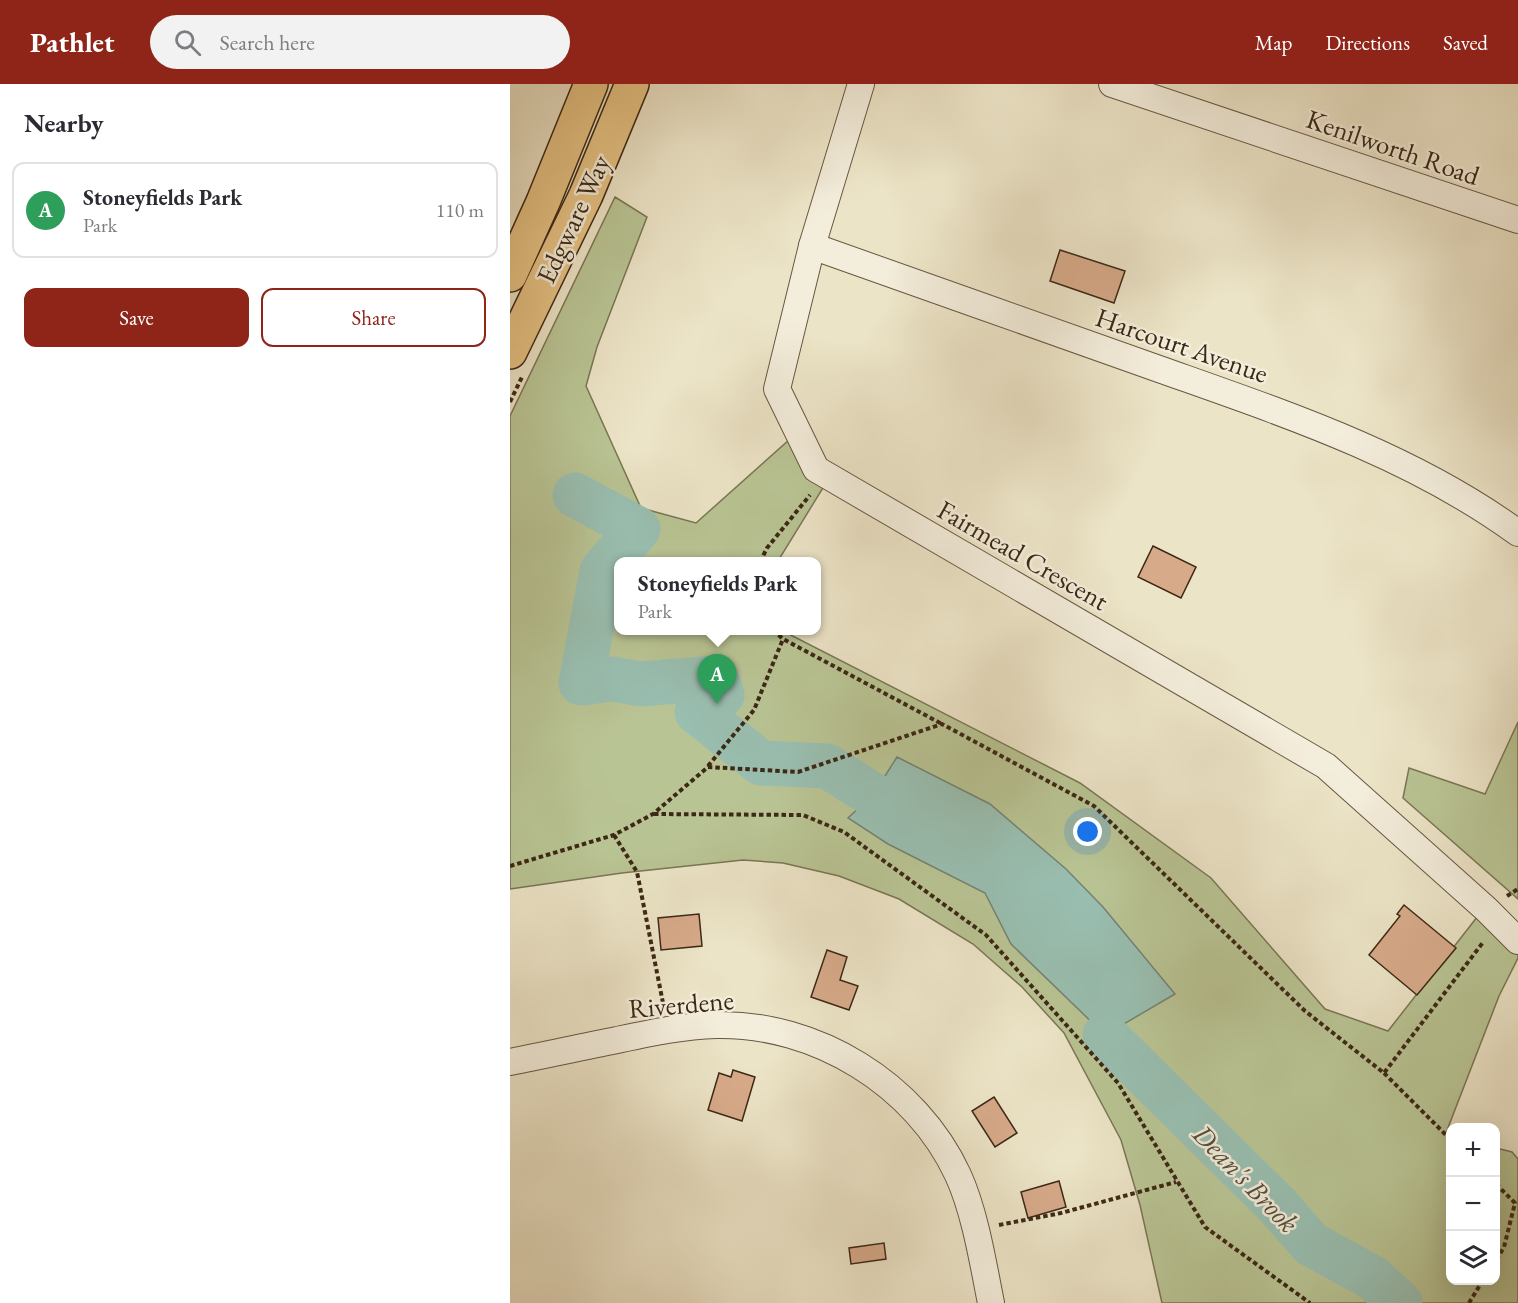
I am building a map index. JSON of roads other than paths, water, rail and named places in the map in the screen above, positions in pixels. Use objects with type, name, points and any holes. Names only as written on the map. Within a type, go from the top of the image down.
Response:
[{"type":"highway","name":"Edgware Way","points":[[510,275],[543,202],[591,84]]},
{"type":"highway","name":"Edgware Way","points":[[510,352],[586,195],[632,84]]},
{"type":"street","name":"Fairmead Crescent","points":[[861,84],[812,246],[777,389],[816,469],[1326,766],[1518,941]]},
{"type":"street","name":"Kenilworth Road","points":[[1112,84],[1518,220]]},
{"type":"street","name":"Harcourt Avenue","points":[[812,246],[1295,418],[1387,456],[1487,510],[1518,533]]},
{"type":"street","name":"Riverdene","points":[[510,1062],[668,1029],[717,1025],[759,1029],[801,1038],[840,1054],[879,1078],[909,1105],[936,1139],[958,1176],[975,1229],[991,1303]]},
{"type":"waterway","name":"Dean's Brook","points":[[575,495],[638,529],[602,571],[581,683],[613,679],[640,684],[716,678],[722,695],[697,712],[761,763],[827,766],[873,795]]},
{"type":"waterway","name":"Dean's Brook","points":[[1105,1035],[1278,1206],[1311,1244],[1373,1278],[1400,1303]]},
{"type":"place","name":"Stoneyfields Park","points":[[717,704]]}]
